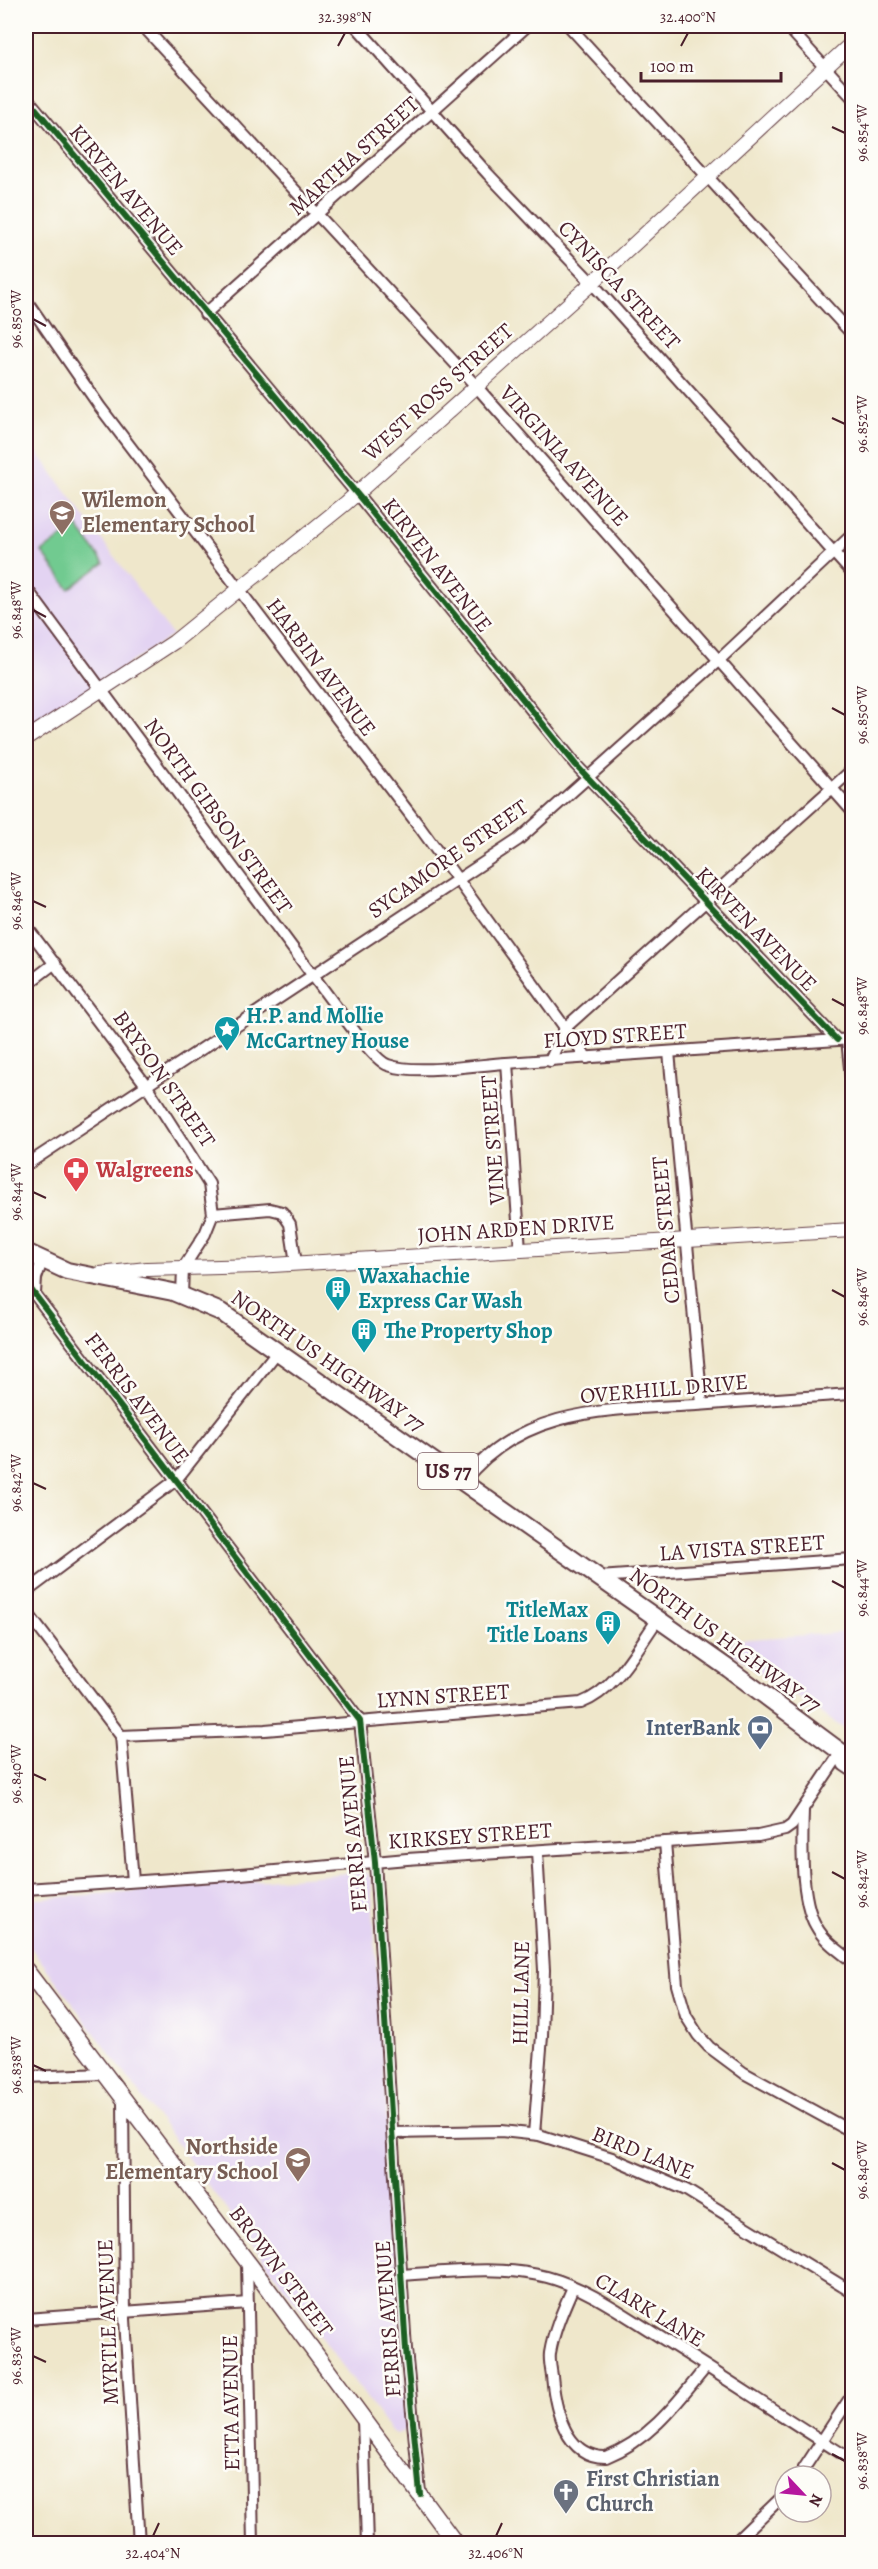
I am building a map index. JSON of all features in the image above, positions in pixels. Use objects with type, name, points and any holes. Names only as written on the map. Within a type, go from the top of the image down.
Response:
[{"type":"main road","name":"NORTH US HIGHWAY 77","points":[[26,1252],[42,1261],[82,1275],[182,1295],[221,1312],[847,1752],[846,1763],[852,1767]]},
{"type":"main road","name":"BROWN STREET","points":[[26,1970],[247,2262],[456,2544]]},
{"type":"street","name":"VIRGINIA AVENUE","points":[[143,26],[476,386],[852,811]]},
{"type":"street","name":"CYNISCA STREET","points":[[356,26],[488,174],[592,283],[852,573]]},
{"type":"street","name":"MARTHA STREET","points":[[205,314],[527,26]]},
{"type":"street","points":[[569,26],[852,334]]},
{"type":"street","points":[[787,26],[852,97]]},
{"type":"street","name":"WEST ROSS STREET","points":[[26,739],[174,642],[357,494],[592,283],[852,43]]},
{"type":"street","name":"KIRVEN AVENUE","points":[[26,97],[357,494],[588,778],[705,902],[846,1039]]},
{"type":"street","name":"HARBIN AVENUE","points":[[26,300],[100,407],[416,822],[586,1058]]},
{"type":"street","name":"SYCAMORE STREET","points":[[26,1165],[518,840],[719,660],[852,535]]},
{"type":"street","name":"NORTH GIBSON STREET","points":[[26,588],[313,975],[382,1063]]},
{"type":"street","points":[[550,1060],[565,1028],[852,770]]},
{"type":"street","name":"BRYSON STREET","points":[[26,926],[146,1085],[209,1184],[213,1214]]},
{"type":"street","points":[[26,985],[55,963]]},
{"type":"street","points":[[846,1039],[852,1088]]},
{"type":"street","name":"FLOYD STREET","points":[[382,1063],[400,1069],[846,1039]]},
{"type":"street","name":"CEDAR STREET","points":[[669,1052],[702,1404]]},
{"type":"street","name":"VINE STREET","points":[[507,1063],[520,1250]]},
{"type":"street","points":[[182,1295],[183,1268],[205,1234],[213,1214],[270,1209],[282,1212],[290,1224],[296,1263]]},
{"type":"street","name":"JOHN ARDEN DRIVE","points":[[183,1268],[852,1230]]},
{"type":"street","points":[[35,1293],[36,1278],[42,1261]]},
{"type":"street","points":[[82,1275],[183,1268]]},
{"type":"street","name":"FERRIS AVENUE","points":[[26,1283],[360,1721],[375,1862],[401,2275],[420,2494]]},
{"type":"street","points":[[26,1592],[176,1480],[278,1351]]},
{"type":"street","name":"OVERHILL DRIVE","points":[[463,1482],[496,1448],[539,1426],[586,1412],[852,1394]]},
{"type":"street","name":"LA VISTA STREET","points":[[599,1577],[852,1559]]},
{"type":"street","points":[[26,1611],[121,1736],[133,1881]]},
{"type":"street","name":"LYNN STREET","points":[[121,1736],[256,1730],[581,1703],[590,1700],[608,1686],[658,1619]]},
{"type":"street","name":"KIRKSEY STREET","points":[[26,1889],[778,1832],[792,1825],[847,1752]]},
{"type":"street","points":[[803,1810],[802,1859],[810,1916],[830,1944],[852,1961]]},
{"type":"street","points":[[665,1842],[677,1985],[681,2002],[692,2025],[709,2047],[744,2073],[852,2132]]},
{"type":"street","name":"HILL LANE","points":[[534,2134],[542,2036],[544,1970],[537,1851]]},
{"type":"street","points":[[26,2077],[104,2074]]},
{"type":"street","name":"MYRTLE AVENUE","points":[[123,2099],[126,2312],[139,2544]]},
{"type":"street","name":"BIRD LANE","points":[[393,2133],[501,2131],[534,2134],[612,2158],[671,2182],[852,2292]]},
{"type":"street","name":"ETTA AVENUE","points":[[247,2262],[253,2544]]},
{"type":"street","name":"CLARK LANE","points":[[401,2275],[482,2270],[513,2272],[546,2277],[573,2287],[618,2310],[852,2460]]},
{"type":"street","points":[[573,2287],[556,2327],[549,2356],[554,2398],[561,2423],[586,2453],[606,2457],[642,2438],[676,2406],[706,2367]]},
{"type":"street","points":[[26,2319],[248,2303]]},
{"type":"street","points":[[807,2464],[852,2395]]},
{"type":"street","points":[[363,2417],[367,2544]]},
{"type":"street","points":[[733,2544],[773,2506]]},
{"type":"shaded area","name":"Wilemon Elementary School","points":[[26,437],[172,635],[26,732]]},
{"type":"shaded area","points":[[852,1632],[852,1734],[727,1650],[735,1640]]},
{"type":"shaded area","name":"Northside Elementary School","points":[[362,1872],[369,1875],[371,1881],[407,2424],[404,2431],[396,2434],[392,2432],[26,1941],[26,1900]]},
{"type":"green space","points":[[77,526],[104,563],[69,589],[42,552]]},
{"type":"cycle path","points":[[26,97],[362,500],[576,765],[837,1040]]},
{"type":"cycle path","points":[[26,1283],[360,1721],[375,1862],[406,2350],[420,2494]]},
{"type":"place","name":"Wilemon Elementary School","points":[[62,536]]},
{"type":"place","name":"H.P. and Mollie McCartney House","points":[[227,1052]]},
{"type":"place","name":"Walgreens","points":[[76,1193]]},
{"type":"place","name":"Waxahachie Express Car Wash","points":[[338,1312]]},
{"type":"place","name":"The Property Shop","points":[[364,1354]]},
{"type":"place","name":"TitleMax Title Loans","points":[[608,1646]]},
{"type":"place","name":"InterBank","points":[[760,1751]]},
{"type":"place","name":"Northside Elementary School","points":[[298,2183]]},
{"type":"place","name":"First Christian Church","points":[[566,2515]]}]
